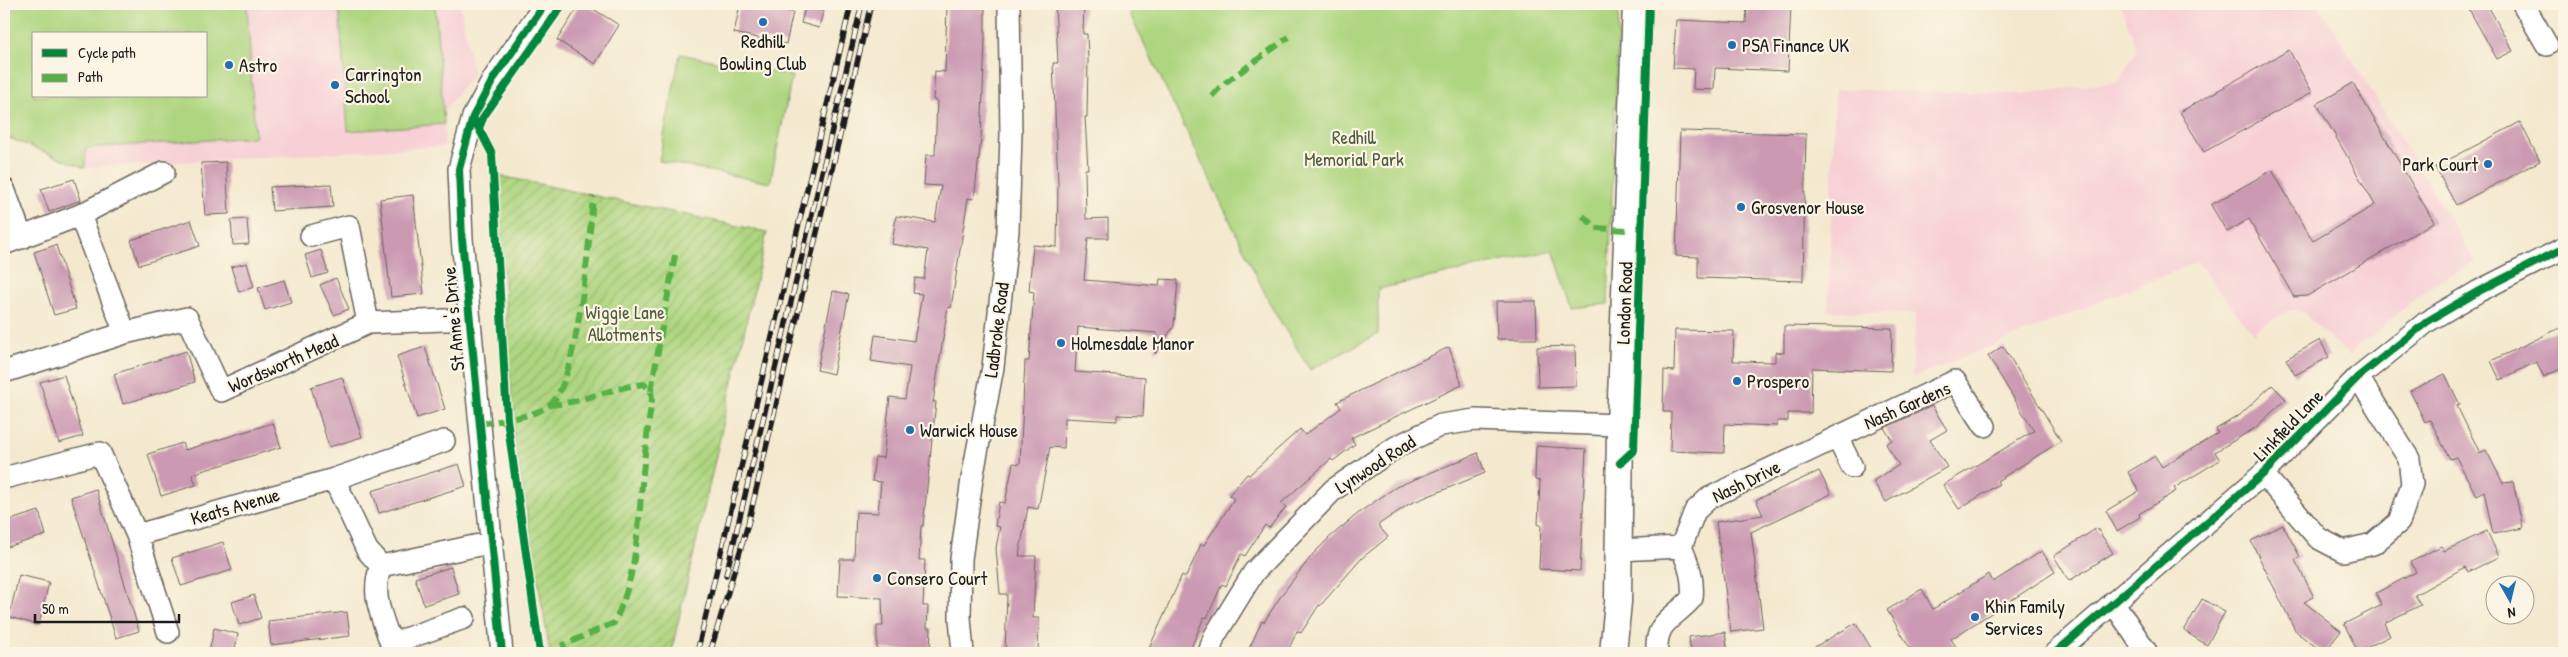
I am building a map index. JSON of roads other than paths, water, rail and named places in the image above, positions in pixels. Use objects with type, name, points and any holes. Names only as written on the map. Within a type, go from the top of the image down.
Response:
[{"type":"main road","name":"London Road","points":[[1613,653],[1618,602],[1620,425],[1636,4]]},
{"type":"main road","name":"London Road","points":[[1618,602],[1623,653]]},
{"type":"street","name":"St Anne's Drive","points":[[502,653],[493,542],[479,424],[459,169],[473,117],[494,78],[545,4]]},
{"type":"street","name":"Ladbroke Road","points":[[963,653],[960,586],[961,559],[972,479],[993,367],[1008,231],[1011,134],[1009,4]]},
{"type":"street","points":[[2523,4],[2547,45]]},
{"type":"street","points":[[4,189],[13,241],[80,216],[164,172]]},
{"type":"street","points":[[80,216],[125,334]]},
{"type":"street","points":[[311,236],[349,226],[368,323]]},
{"type":"street","name":"Linkfield Lane","points":[[2055,653],[2263,474],[2358,377],[2428,321],[2479,291],[2564,248]]},
{"type":"street","name":"Wordsworth Mead","points":[[4,372],[125,334],[187,318],[221,392],[368,323],[470,318]]},
{"type":"street","points":[[2263,474],[2318,538],[2343,551],[2373,544],[2399,522],[2412,484],[2409,459],[2358,377]]},
{"type":"street","name":"Nash Gardens","points":[[1807,452],[1955,381],[1985,426]]},
{"type":"street","name":"Lynwood Road","points":[[1209,653],[1214,637],[1254,572],[1333,490],[1396,447],[1441,425],[1475,420],[1620,425]]},
{"type":"street","points":[[1837,437],[1852,467]]},
{"type":"street","name":"Keats Avenue","points":[[137,535],[334,479],[444,441]]},
{"type":"street","name":"Nash Drive","points":[[1681,547],[1691,519],[1700,505],[1709,498],[1807,452]]},
{"type":"street","points":[[4,478],[100,453],[137,535],[168,632]]},
{"type":"street","points":[[334,479],[367,550],[381,566]]},
{"type":"street","points":[[381,566],[493,542]]},
{"type":"street","points":[[1619,550],[1681,547],[1689,565],[1694,583],[1692,598],[1660,628],[1656,639],[1657,653]]},
{"type":"street","points":[[381,566],[376,581],[379,608],[391,644],[464,618]]},
{"type":"street","points":[[2113,602],[2147,653]]},
{"type":"railway","points":[[697,653],[851,4]]},
{"type":"railway","points":[[726,575],[862,4]]},
{"type":"railway","points":[[710,653],[748,524],[871,4]]},
{"type":"place","name":"Redhill Bowling Club","points":[[763,22]]},
{"type":"place","name":"PSA Finance UK","points":[[1732,45]]},
{"type":"place","name":"Astro","points":[[229,65]]},
{"type":"place","name":"Carrington School","points":[[335,85]]},
{"type":"place","name":"Park Court","points":[[2488,164]]},
{"type":"place","name":"Grosvenor House","points":[[1741,207]]},
{"type":"place","name":"Holmesdale Manor","points":[[1061,343]]},
{"type":"place","name":"Prospero","points":[[1737,381]]},
{"type":"place","name":"Warwick House","points":[[910,430]]},
{"type":"place","name":"Consero Court","points":[[877,578]]},
{"type":"place","name":"Khin Family Services","points":[[1975,617]]},
{"type":"park label","name":"Redhill Memorial Park","points":[[1354,148]]},
{"type":"park label","name":"Wiggie Lane Allotments","points":[[625,323]]}]
